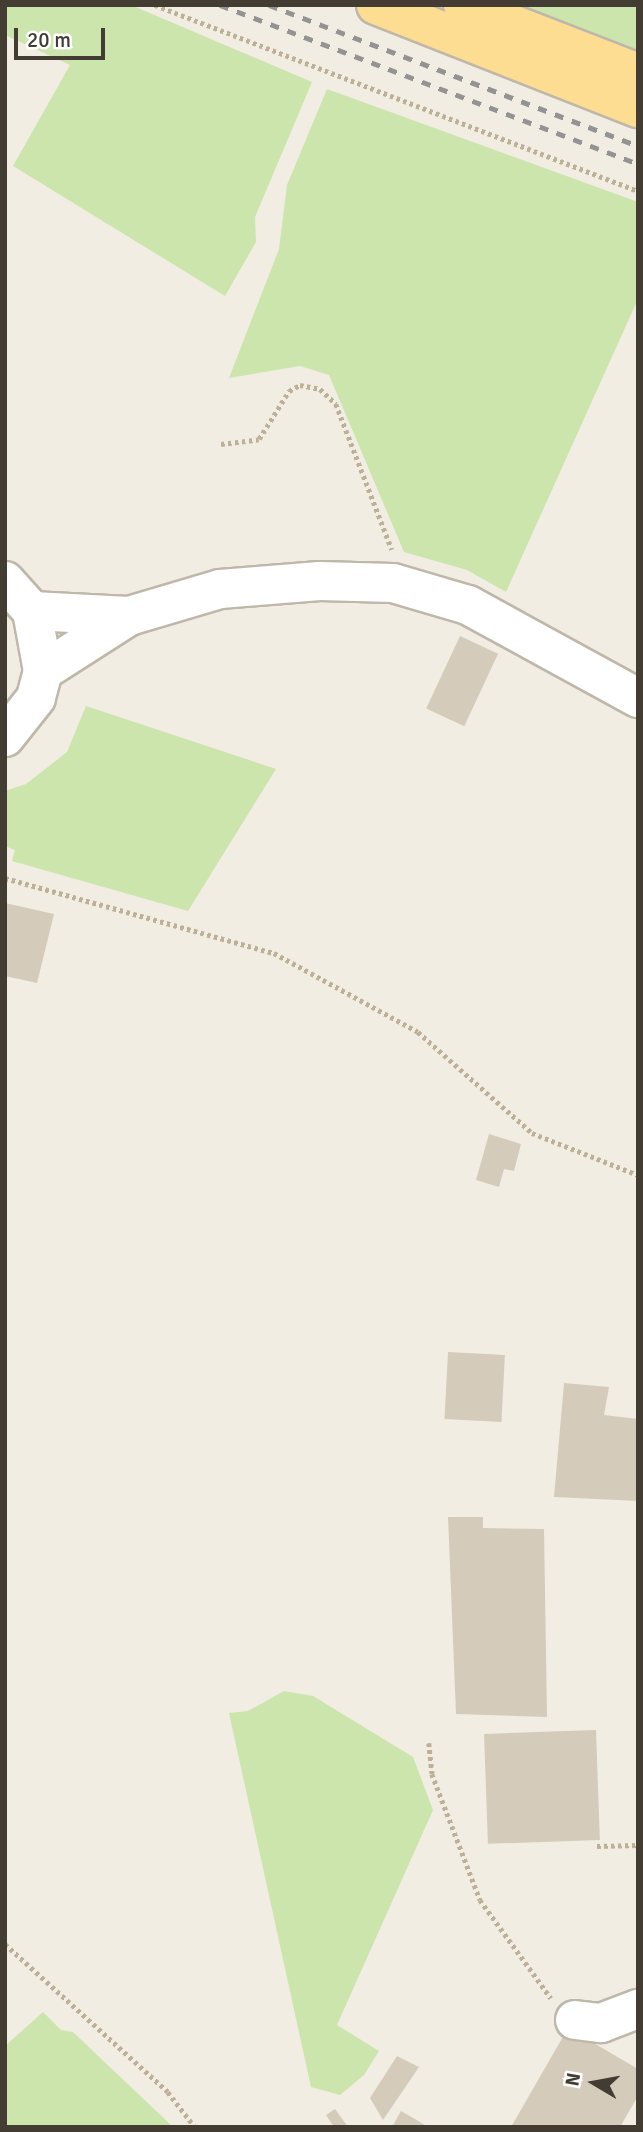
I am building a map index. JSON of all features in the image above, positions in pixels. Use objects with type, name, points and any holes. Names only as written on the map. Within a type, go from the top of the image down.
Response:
[{"type":"main road","points":[[376,5],[638,108]]},
{"type":"main road","points":[[463,5],[638,74]]},
{"type":"street","points":[[5,581],[32,611],[43,671],[36,698],[5,737]]},
{"type":"street","points":[[43,671],[129,616],[220,589],[320,581],[411,588],[468,605],[638,698]]},
{"type":"street","points":[[32,611],[129,616]]},
{"type":"street","points":[[575,2020],[601,2023],[638,2009]]},
{"type":"path","points":[[155,5],[638,191]]},
{"type":"path","points":[[221,444],[259,439],[289,391],[300,385],[320,389],[336,404],[411,588]]},
{"type":"path","points":[[5,878],[274,953],[418,1032],[533,1133],[638,1175]]},
{"type":"path","points":[[429,1743],[432,1774],[480,1900],[547,1995],[575,2020]]},
{"type":"path","points":[[597,1846],[638,1845]]},
{"type":"path","points":[[5,1944],[168,2092],[195,2127]]},
{"type":"green space","points":[[5,5],[131,5],[312,82],[255,217],[256,242],[225,296],[13,166],[70,65],[5,35]]},
{"type":"green space","points":[[508,5],[638,5],[638,56]]},
{"type":"green space","points":[[327,89],[638,202],[638,299],[506,592],[467,570],[404,552],[329,375],[300,366],[229,378],[279,249],[287,185]]},
{"type":"green space","points":[[86,706],[276,769],[188,911],[12,861],[15,850],[5,846],[5,791],[26,784],[67,752]]},
{"type":"green space","points":[[284,1691],[313,1696],[413,1757],[433,1810],[337,2025],[379,2051],[364,2075],[340,2095],[311,2087],[229,1713],[248,1711]]},
{"type":"green space","points":[[43,2012],[61,2030],[73,2032],[173,2127],[5,2127],[5,2046]]},
{"type":"building","points":[[460,636],[498,654],[464,726],[426,709]]},
{"type":"building","points":[[5,903],[54,914],[37,983],[5,976]]},
{"type":"building","points":[[489,1134],[521,1144],[514,1171],[504,1169],[499,1187],[476,1180]]},
{"type":"building","points":[[448,1352],[505,1355],[501,1422],[444,1419]]},
{"type":"building","points":[[564,1383],[609,1387],[604,1415],[638,1419],[638,1501],[554,1497]]},
{"type":"building","points":[[448,1517],[483,1517],[483,1528],[544,1529],[547,1717],[456,1714]]},
{"type":"building","points":[[596,1730],[600,1840],[488,1844],[484,1734]]},
{"type":"building","points":[[568,2028],[638,2069],[638,2096],[620,2127],[511,2127]]},
{"type":"building","points":[[397,2056],[419,2067],[383,2120],[370,2098]]},
{"type":"building","points":[[335,2109],[348,2127],[334,2127],[326,2115]]},
{"type":"building","points":[[401,2111],[415,2119],[428,2127],[392,2127]]},
{"type":"railway","points":[[220,5],[638,164]]},
{"type":"railway","points":[[269,5],[638,146]]}]
